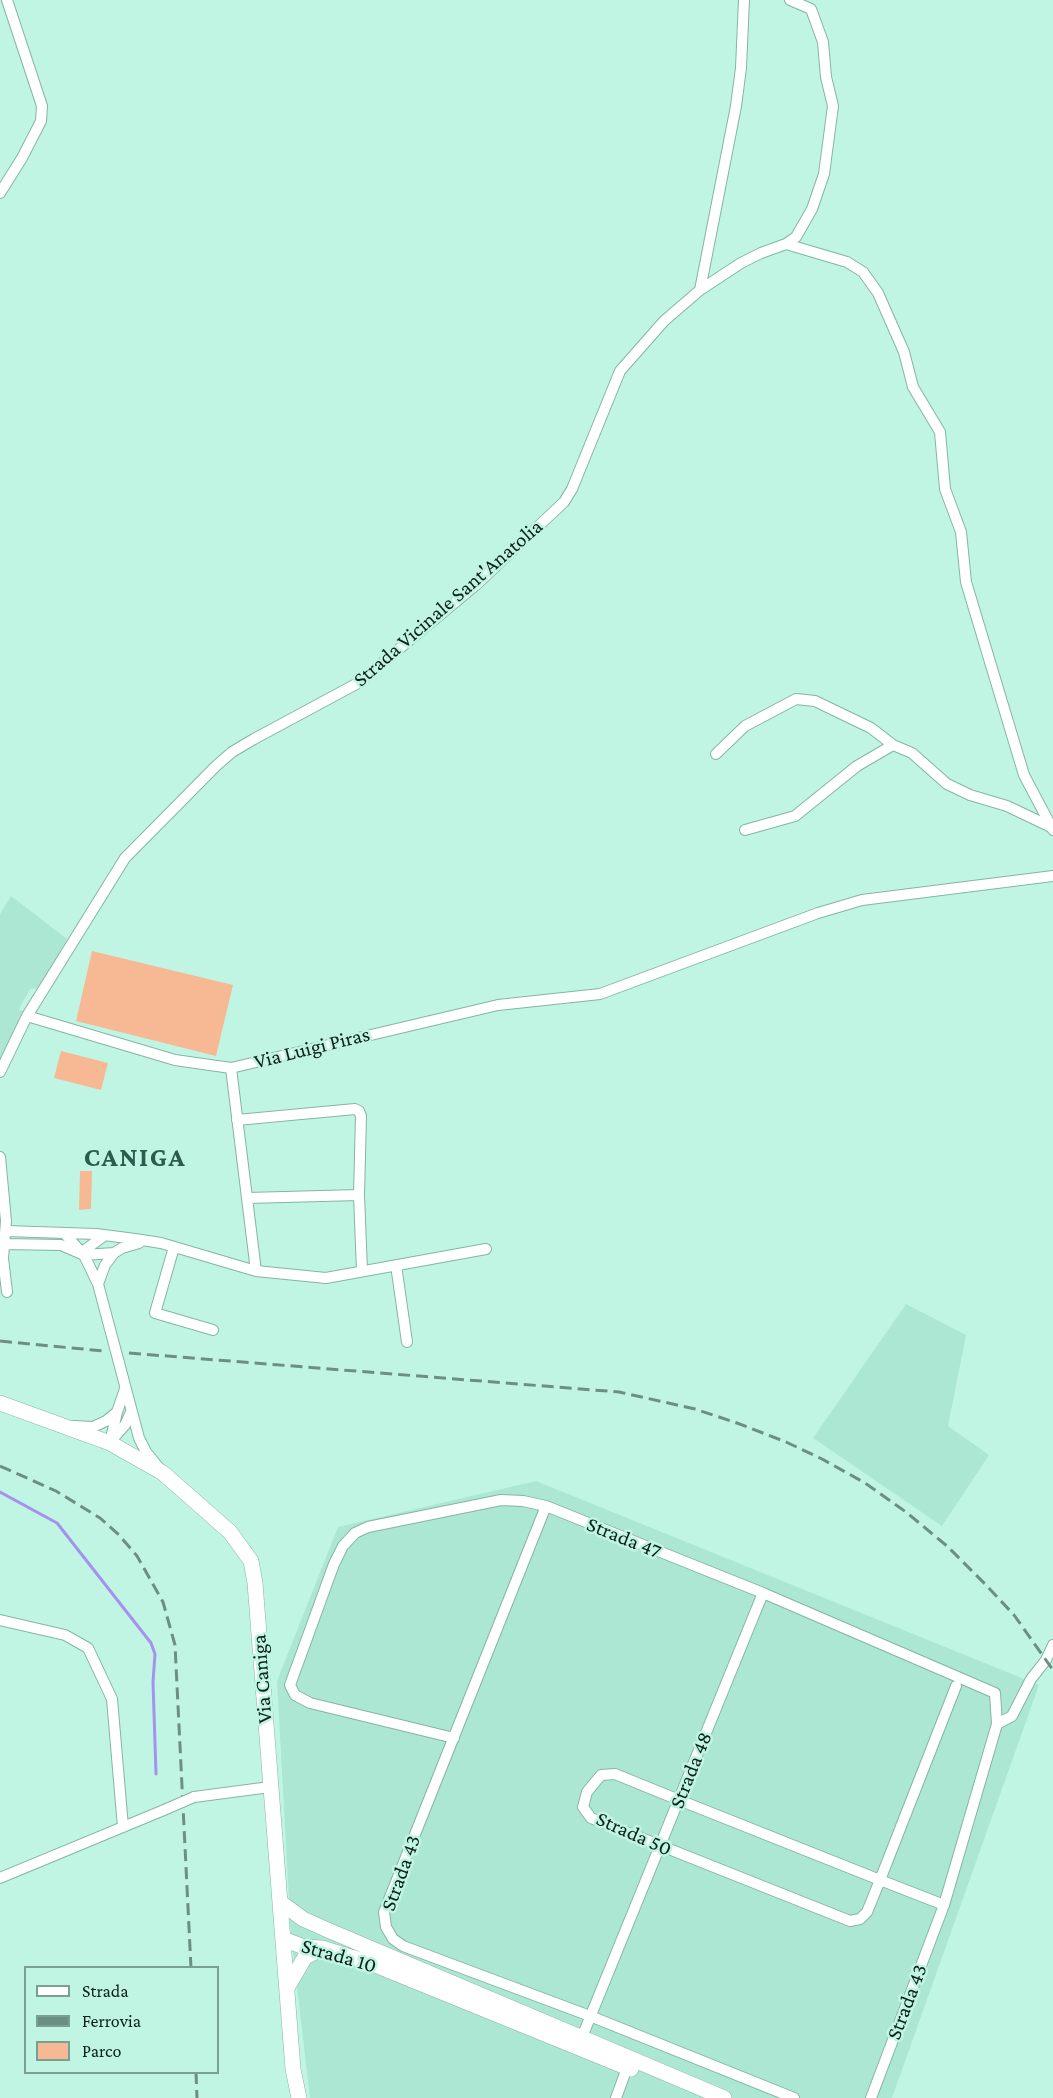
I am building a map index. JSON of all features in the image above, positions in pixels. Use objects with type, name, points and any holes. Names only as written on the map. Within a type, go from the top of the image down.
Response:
[{"type":"street","points":[[0,193],[41,121],[42,106],[7,0]]},
{"type":"street","points":[[700,290],[741,68],[744,0]]},
{"type":"street","name":"Strada Vicinale Sant'Anatolia","points":[[0,1072],[27,1016],[125,858],[232,752],[358,683],[476,585],[564,502],[572,489],[620,371],[664,321],[700,290],[741,263],[786,244],[796,237],[812,209],[824,174],[833,106],[826,77],[823,42],[811,9],[802,2],[790,0]]},
{"type":"street","points":[[786,244],[847,262],[863,272],[878,292],[904,352],[914,387],[940,432],[945,489],[961,532],[966,582],[1024,775],[1051,828]]},
{"type":"street","points":[[716,754],[745,726],[796,699],[815,702],[871,728],[893,746],[912,753],[947,784],[970,795],[1007,806],[1051,828]]},
{"type":"street","points":[[745,830],[795,816],[857,766],[893,746]]},
{"type":"street","name":"Via Luigi Piras","points":[[27,1016],[175,1060],[231,1068],[498,1005],[600,994],[818,913],[862,900],[1053,876]]},
{"type":"street","points":[[231,1068],[256,1271]]},
{"type":"street","points":[[237,1120],[359,1110],[361,1116],[359,1196],[362,1271]]},
{"type":"street","points":[[0,1158],[5,1244],[3,1258],[7,1292]]},
{"type":"street","points":[[247,1197],[359,1196]]},
{"type":"street","points":[[4,1224],[64,1233],[146,1241],[256,1271],[326,1278],[486,1249]]},
{"type":"street","points":[[64,1233],[84,1255],[98,1284],[139,1438],[146,1452],[163,1473]]},
{"type":"street","points":[[84,1255],[86,1249],[104,1236]]},
{"type":"street","points":[[98,1284],[105,1266],[114,1253],[122,1248],[146,1241]]},
{"type":"street","points":[[5,1244],[61,1245],[84,1255],[114,1253]]},
{"type":"street","points":[[174,1247],[155,1313],[213,1330]]},
{"type":"street","points":[[396,1265],[407,1342]]},
{"type":"street","points":[[110,1443],[125,1389]]},
{"type":"street","name":"Via Caniga","points":[[0,1403],[110,1443],[163,1473],[230,1532],[250,1561],[255,1583],[293,2069],[298,2098]]},
{"type":"street","points":[[61,1425],[93,1427],[106,1421],[117,1412]]},
{"type":"street","points":[[110,1443],[125,1425],[131,1412]]},
{"type":"street","name":"Strada 47","points":[[454,1738],[310,1703],[295,1695],[290,1685],[334,1564],[343,1546],[355,1533],[368,1527],[501,1500],[524,1501],[546,1506],[763,1593],[995,1693],[997,1724],[944,1905]]},
{"type":"street","name":"Strada 43","points":[[546,1506],[384,1912],[386,1928],[393,1939],[403,1946],[590,2016],[794,2098]]},
{"type":"street","name":"Strada 48","points":[[580,2042],[763,1593]]},
{"type":"street","points":[[0,1620],[65,1635],[88,1648],[112,1700],[123,1827]]},
{"type":"street","points":[[997,1724],[1012,1716],[1031,1679],[1053,1645]]},
{"type":"street","name":"Strada 50","points":[[944,1905],[880,1880],[679,1800],[615,1774],[601,1775],[587,1792],[583,1807],[591,1818],[850,1921],[860,1919],[867,1912],[880,1880],[956,1686]]},
{"type":"street","points":[[0,1878],[194,1797],[270,1787]]},
{"type":"street","points":[[280,1902],[303,1919],[316,1925]]},
{"type":"street","name":"Strada 43","points":[[871,2098],[944,1905]]},
{"type":"street","name":"Strada 10","points":[[283,1939],[291,1933],[316,1925],[580,2042],[627,2068],[705,2098]]},
{"type":"street","name":"Strada 10","points":[[283,1939],[304,1947],[322,1948],[373,1964],[724,2098]]},
{"type":"street","points":[[287,1988],[305,1957],[322,1948]]},
{"type":"street","points":[[616,2098],[627,2068]]},
{"type":"shaded area","points":[[11,896],[67,939],[40,988],[30,989],[19,1009],[24,1012],[0,1061],[0,914]]},
{"type":"shaded area","points":[[906,1304],[966,1335],[948,1426],[989,1455],[942,1526],[813,1438]]},
{"type":"shaded area","points":[[536,1481],[1039,1685],[892,2098],[310,2098],[291,1936],[277,1681],[338,1527]]},
{"type":"green space","points":[[92,951],[233,985],[216,1056],[76,1021]]},
{"type":"green space","points":[[61,1051],[108,1063],[101,1090],[54,1078]]},
{"type":"green space","points":[[80,1171],[92,1171],[91,1209],[79,1210]]},
{"type":"waterway","points":[[0,1492],[57,1523],[151,1643],[155,1654],[153,1682],[156,1774]]},
{"type":"railway","points":[[0,1341],[103,1351]]},
{"type":"railway","points":[[129,1353],[619,1392],[695,1409],[737,1423],[822,1459],[865,1483],[906,1512],[947,1546],[1014,1615],[1053,1670]]},
{"type":"railway","points":[[0,1466],[56,1491],[100,1518],[137,1556],[163,1602],[175,1645],[191,1966]]},
{"type":"railway","points":[[196,2074],[197,2098]]},
{"type":"district","name":"CANIGA","points":[[135,1158]]}]
